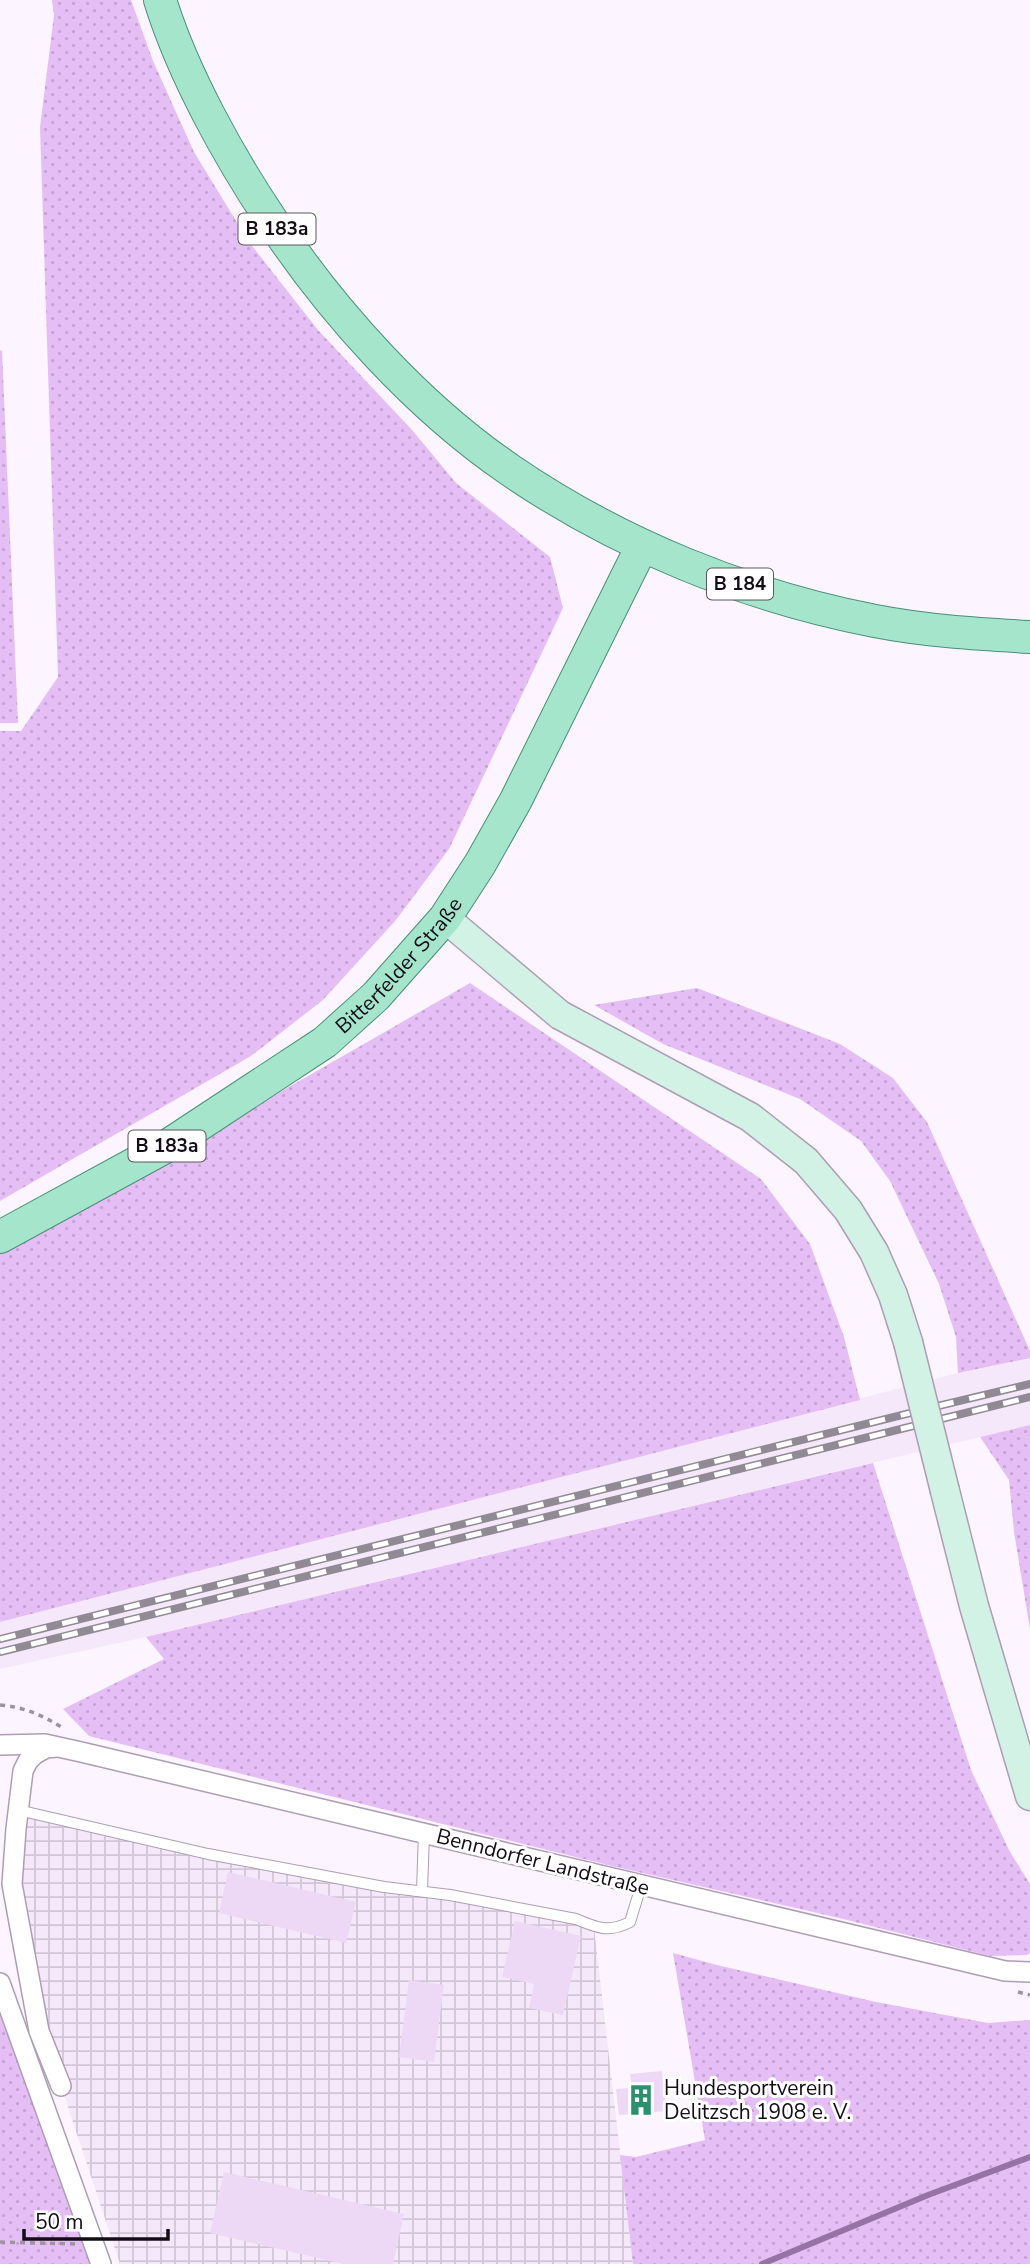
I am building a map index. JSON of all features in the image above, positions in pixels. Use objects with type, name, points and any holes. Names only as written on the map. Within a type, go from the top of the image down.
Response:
[{"type":"main road","name":"B 183a","points":[[160,0],[167,22],[196,85],[251,190],[296,258],[348,320],[430,406],[478,446],[576,511],[642,546]]},
{"type":"main road","name":"B 184","points":[[642,546],[738,583],[876,621],[949,631],[1030,637]]},
{"type":"main road","name":"Bitterfelder Straße","points":[[0,1237],[167,1146],[325,1042],[376,996],[445,918],[480,864],[516,800],[642,546]]},
{"type":"main road","points":[[445,918],[560,1015],[750,1117],[806,1161],[848,1210],[874,1252],[908,1342],[974,1606],[1030,1796]]},
{"type":"street","name":"Benndorfer Landstraße","points":[[0,1745],[27,1743],[81,1752],[641,1886],[1005,1970],[1030,1972]]},
{"type":"street","points":[[57,1747],[46,1748],[27,1761],[23,1771],[12,1884],[39,2031],[61,2086]]},
{"type":"street","points":[[0,1983],[101,2264]]},
{"type":"lane","points":[[18,1810],[208,1854],[576,1919],[594,1927],[616,1929],[630,1922],[641,1886]]},
{"type":"lane","points":[[422,1891],[424,1833]]},
{"type":"path","points":[[0,1705],[15,1706],[41,1714],[63,1728],[81,1752]]},
{"type":"path","points":[[0,2242],[94,2244]]},
{"type":"shaded area","points":[[52,0],[131,0],[153,61],[194,152],[249,242],[318,330],[413,431],[456,483],[550,557],[563,608],[449,849],[396,920],[323,1000],[251,1056],[0,1201],[0,731],[21,731],[58,677],[40,127],[54,15]]},
{"type":"shaded area","points":[[2,350],[18,723],[0,723]]},
{"type":"shaded area","points":[[470,983],[761,1179],[810,1244],[844,1337],[860,1400],[0,1622],[0,1253]]},
{"type":"shaded area","points":[[697,988],[840,1044],[893,1078],[927,1122],[1030,1351],[1030,1358],[958,1373],[956,1337],[939,1284],[890,1181],[861,1141],[800,1099],[663,1044],[594,1005]]},
{"type":"shaded area","points":[[1030,1358],[1030,1425],[146,1637],[0,1669],[0,1622],[958,1373]]},
{"type":"shaded area","points":[[1030,1425],[1030,1629],[1014,1532],[1009,1480],[980,1437]]},
{"type":"shaded area","points":[[873,1463],[971,1770],[1010,1852],[1030,1884],[1030,1953],[1027,1955],[990,1956],[612,1866],[89,1736],[63,1709],[164,1659],[146,1637]]},
{"type":"shaded area","points":[[18,1810],[208,1854],[594,1927],[633,2264],[120,2264],[61,2086],[12,1884]]},
{"type":"shaded area","points":[[673,1953],[876,2002],[988,2023],[1030,2020],[1030,2264],[633,2264],[620,2155],[636,2157],[705,2140]]},
{"type":"shaded area","points":[[0,1983],[101,2264],[0,2264]]},
{"type":"building","points":[[228,1872],[356,1902],[346,1943],[219,1913]]},
{"type":"building","points":[[515,1921],[581,1936],[563,2015],[529,2008],[534,1984],[502,1977]]},
{"type":"building","points":[[409,1980],[444,1985],[434,2062],[399,2057]]},
{"type":"building","name":"Hundesportverein Delitzsch 1908 e. V.","points":[[662,2071],[666,2111],[619,2115],[616,2089],[632,2088],[630,2074]]},
{"type":"building","points":[[224,2172],[404,2214],[393,2264],[344,2264],[210,2233]]},
{"type":"waterway","points":[[762,2264],[928,2195],[1030,2157]]},
{"type":"railway","points":[[938,1406],[1030,1384]]},
{"type":"railway","points":[[941,1419],[1030,1397]]},
{"type":"railway","points":[[0,1639],[910,1413]]},
{"type":"railway","points":[[0,1652],[913,1426]]},
{"type":"place","name":"Hundesportverein Delitzsch 1908 e. V.","points":[[641,2100]]}]
